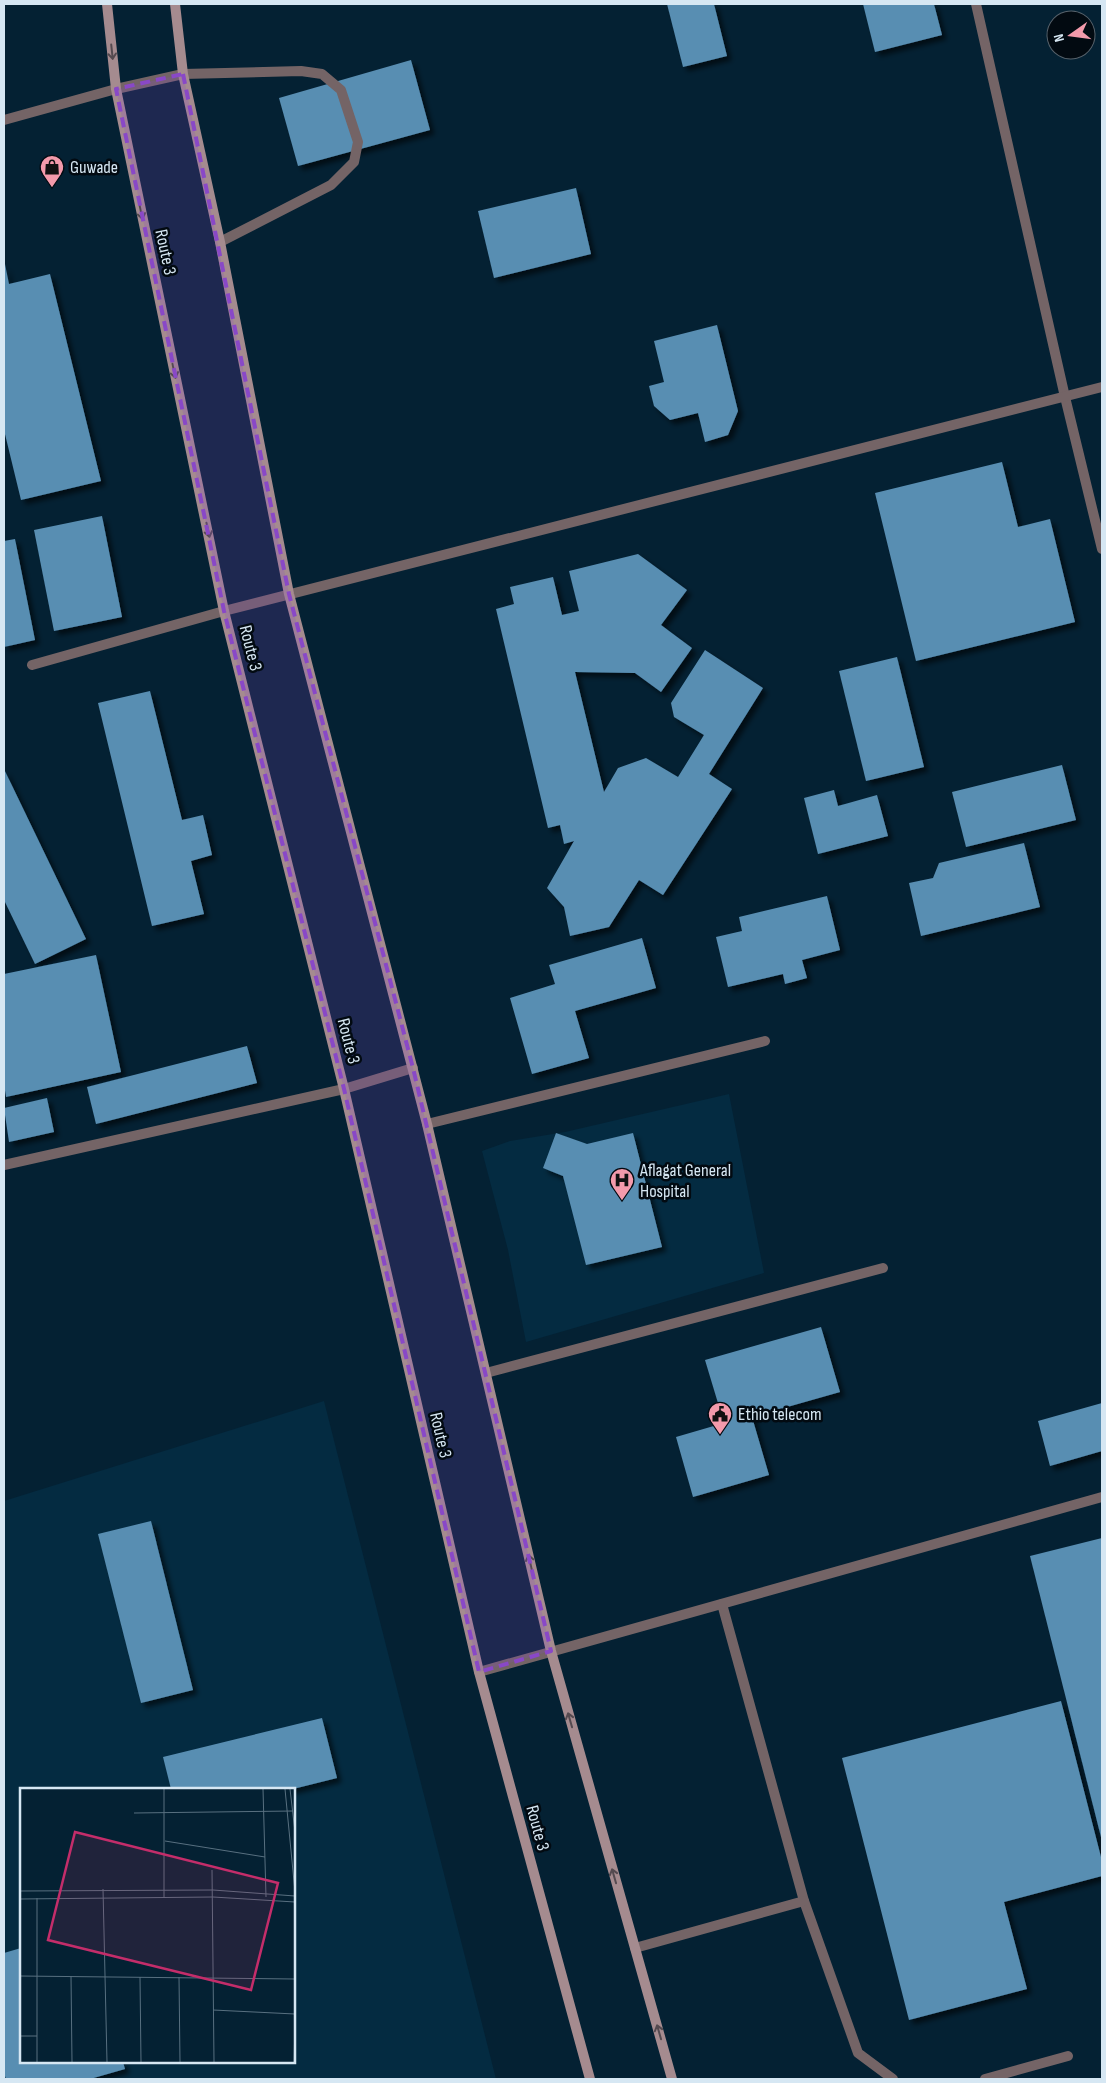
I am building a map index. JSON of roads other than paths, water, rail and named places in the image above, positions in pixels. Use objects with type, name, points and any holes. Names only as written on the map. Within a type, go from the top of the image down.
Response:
[{"type":"main road","name":"Route 3","points":[[107,4],[116,89],[224,611],[344,1089],[479,1672],[590,2079]]},
{"type":"main road","points":[[175,4],[182,74],[220,242],[289,594],[427,1124],[551,1651],[672,2079]]},
{"type":"street","points":[[976,4],[1065,397],[1102,549]]},
{"type":"street","points":[[4,120],[116,89],[182,74],[301,71],[322,74],[341,90],[358,142],[354,162],[330,185],[220,242]]},
{"type":"street","points":[[32,665],[289,594],[1102,387]]},
{"type":"street","points":[[427,1124],[765,1041]]},
{"type":"street","points":[[4,1165],[344,1089],[413,1068]]},
{"type":"street","points":[[486,1372],[883,1268]]},
{"type":"street","points":[[479,1672],[1102,1497]]},
{"type":"street","points":[[722,1604],[804,1901],[858,2053],[894,2079]]},
{"type":"street","points":[[635,1948],[804,1901]]},
{"type":"street","points":[[985,2079],[1068,2056]]},
{"type":"place","name":"Guwade","points":[[52,188]]},
{"type":"place","name":"Aflagat General Hospital","points":[[622,1201]]},
{"type":"place","name":"Ethio telecom","points":[[720,1435]]}]
